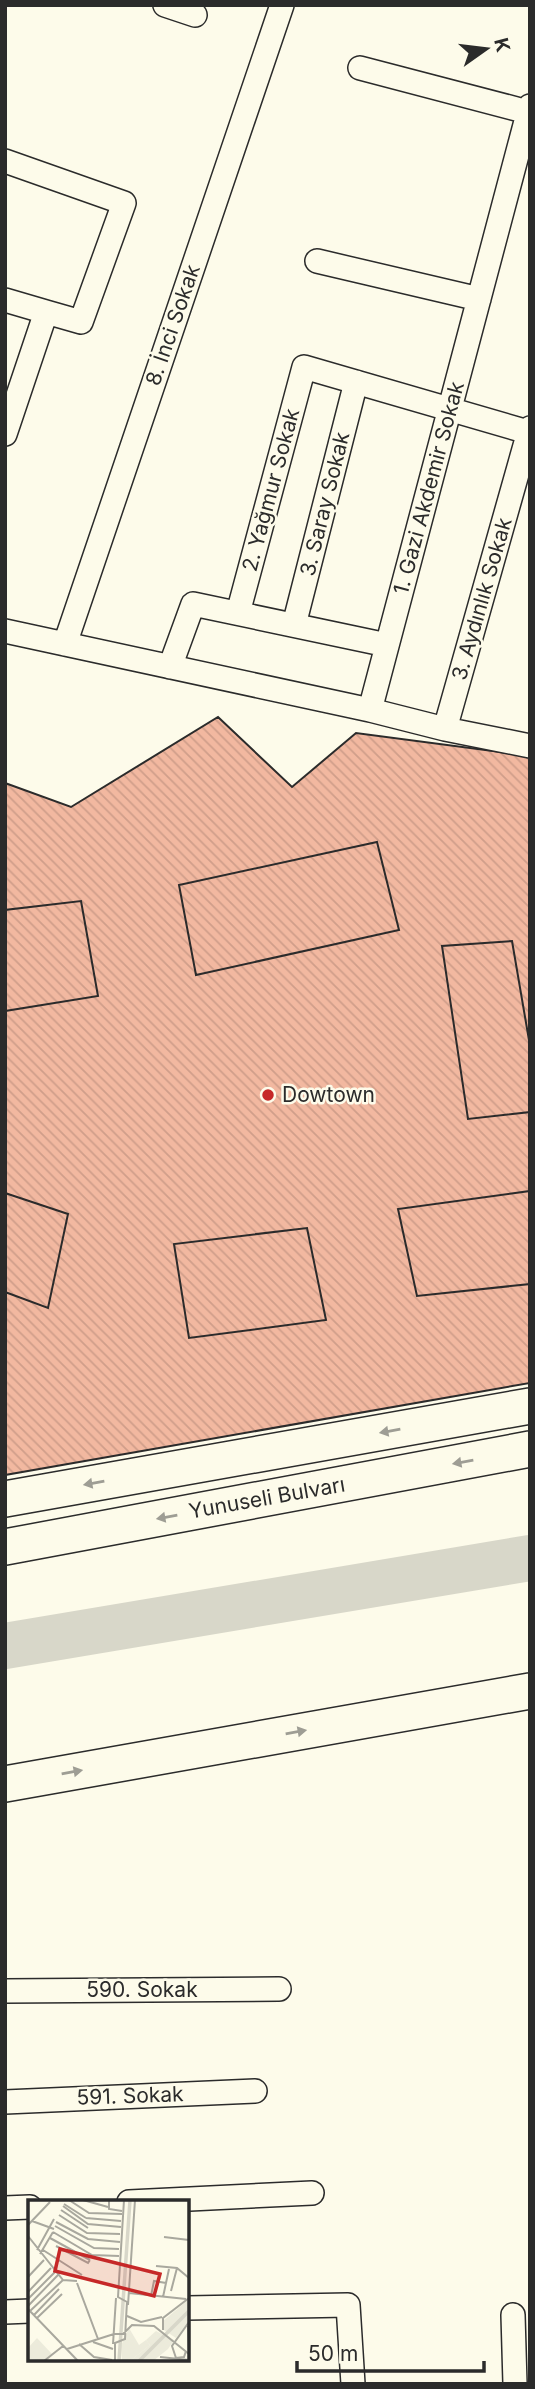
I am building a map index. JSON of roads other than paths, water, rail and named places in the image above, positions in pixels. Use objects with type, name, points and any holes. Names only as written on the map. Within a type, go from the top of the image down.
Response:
[{"type":"main road","points":[[5,1499],[530,1406]]},
{"type":"main road","name":"Yunuseli Bulvarı","points":[[5,1546],[530,1450]]},
{"type":"main road","points":[[5,1784],[530,1690]]},
{"type":"street","points":[[164,5],[195,15]]},
{"type":"street","name":"8. İnci Sokak","points":[[65,644],[282,5]]},
{"type":"street","points":[[359,68],[529,110]]},
{"type":"street","name":"1. Gazi Akdemir Sokak","points":[[370,710],[529,110]]},
{"type":"street","points":[[5,161],[124,203],[81,322],[5,300]]},
{"type":"street","points":[[317,261],[478,299]]},
{"type":"street","points":[[5,434],[46,312]]},
{"type":"street","name":"2. Yağmur Sokak","points":[[238,613],[304,367],[356,382]]},
{"type":"street","points":[[356,382],[529,430]]},
{"type":"street","name":"3. Saray Sokak","points":[[294,625],[356,382]]},
{"type":"street","name":"3. Aydınlık Sokak","points":[[446,729],[529,430]]},
{"type":"street","points":[[170,667],[193,604],[387,645]]},
{"type":"street","points":[[5,631],[530,746]]},
{"type":"street","name":"590. Sokak","points":[[5,1991],[279,1989]]},
{"type":"street","name":"591. Sokak","points":[[5,2102],[255,2091]]},
{"type":"street","points":[[170,2200],[312,2193]]},
{"type":"street","points":[[5,2208],[28,2207]]},
{"type":"street","points":[[189,2308],[348,2305],[354,2384]]},
{"type":"street","points":[[5,2312],[28,2311]]},
{"type":"street","points":[[513,2315],[515,2384]]},
{"type":"waterway","points":[[5,1646],[530,1558]]},
{"type":"place","name":"Dowtown","points":[[268,1095]]}]
